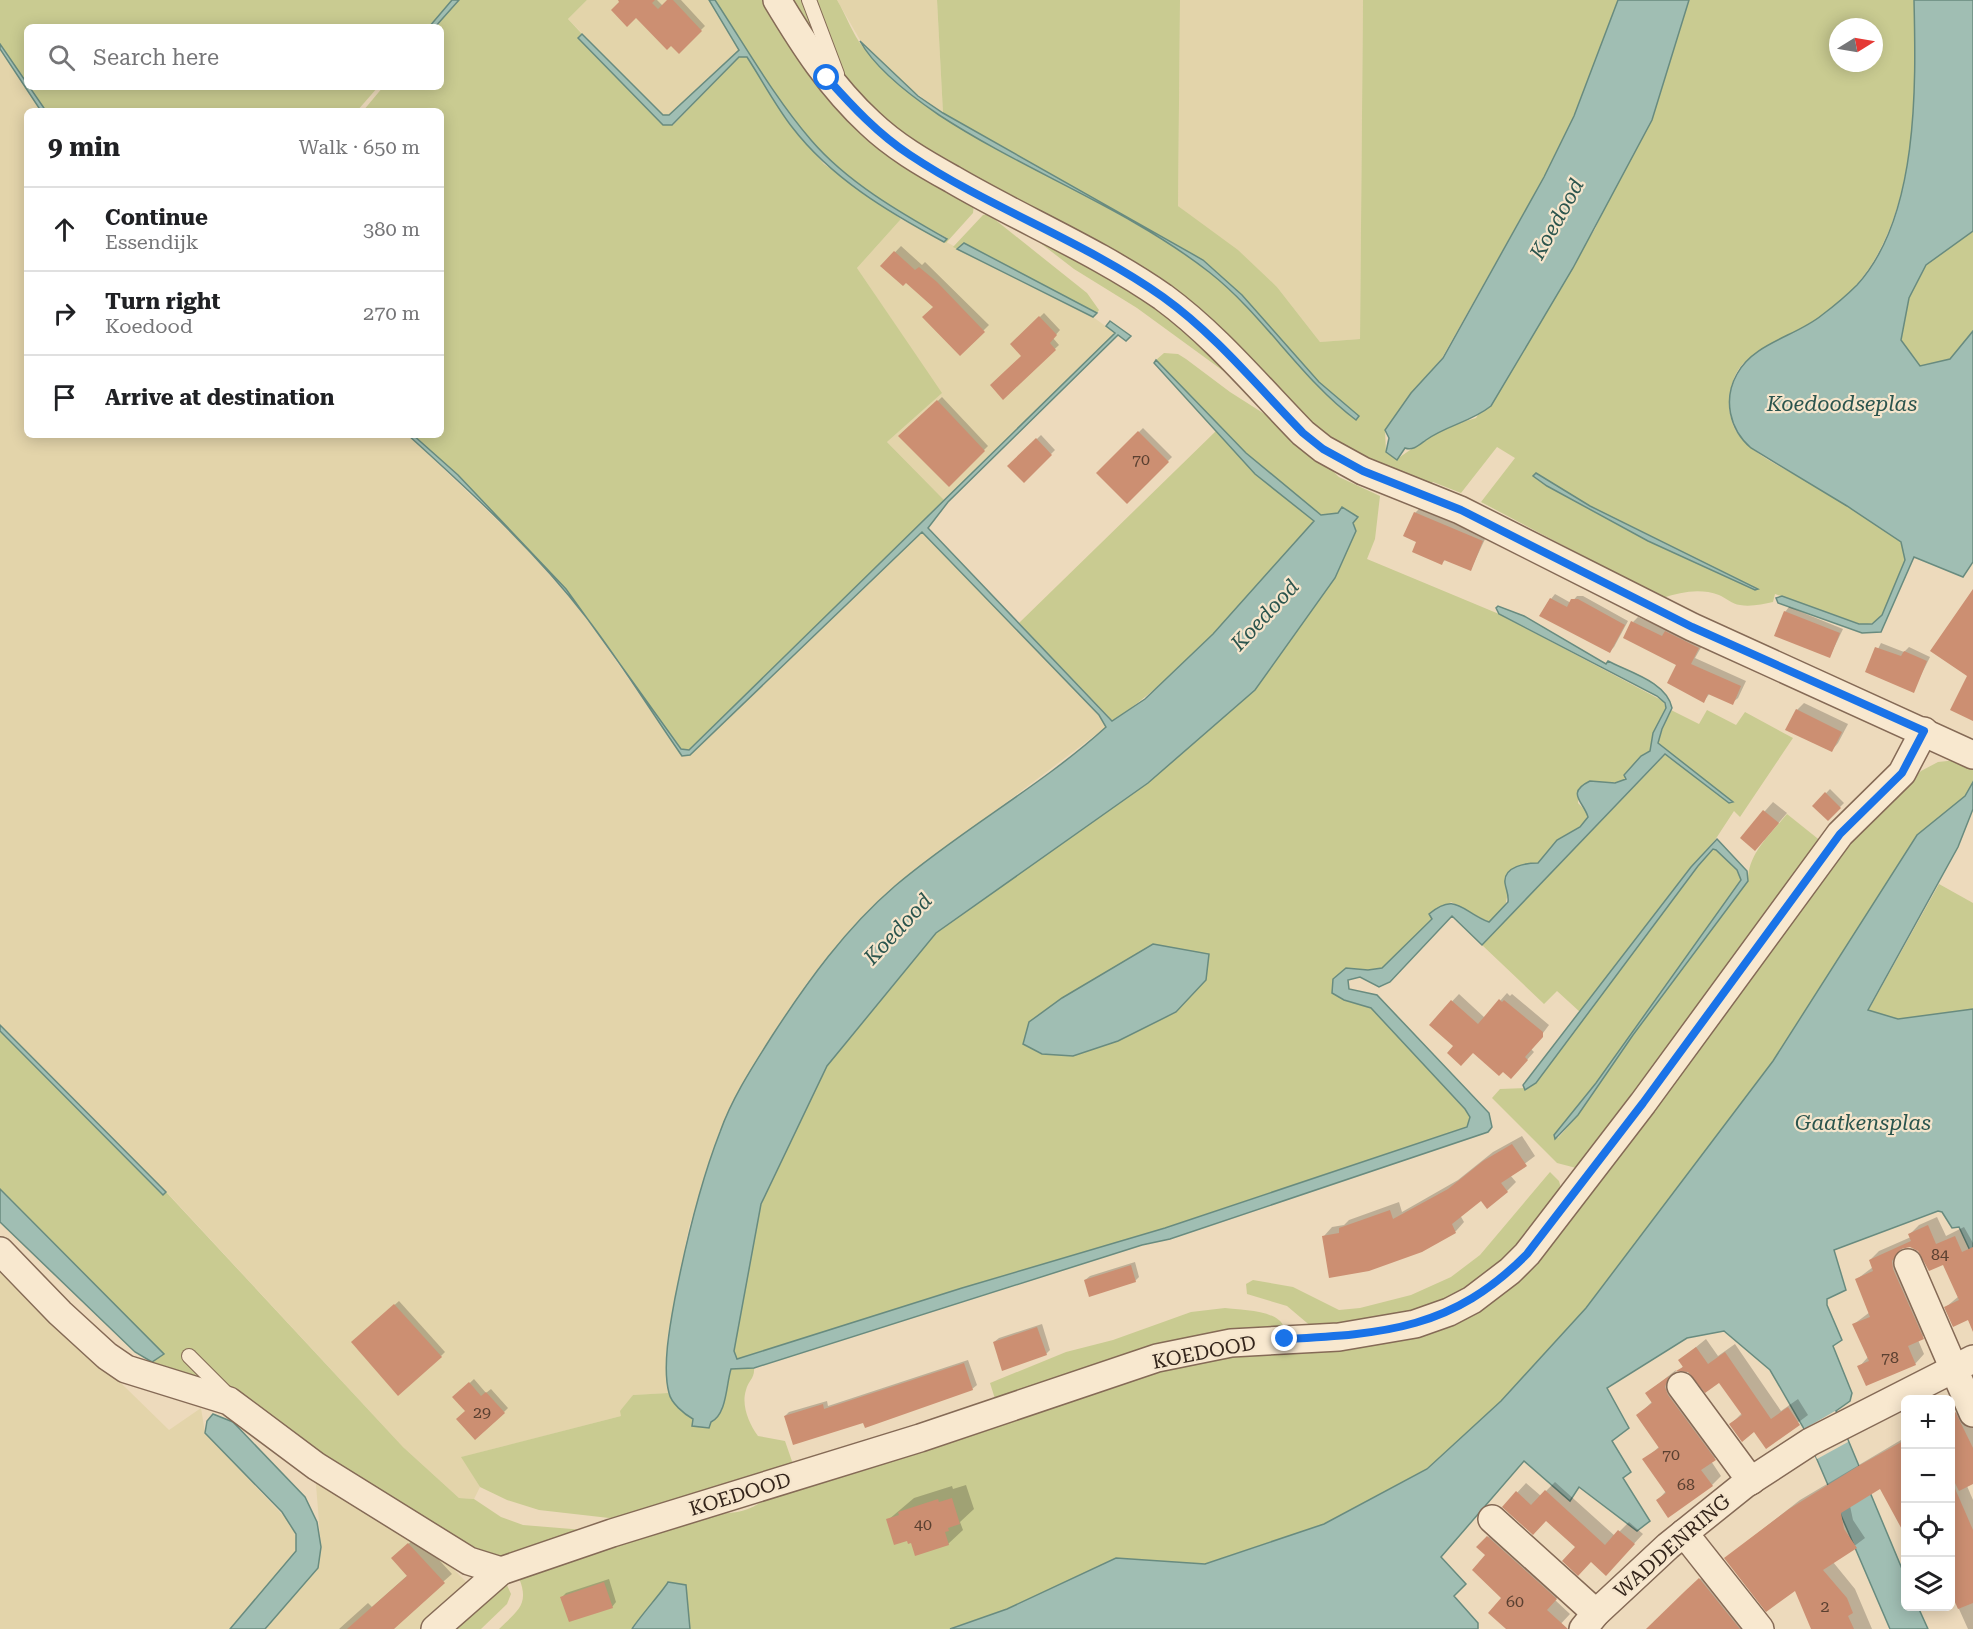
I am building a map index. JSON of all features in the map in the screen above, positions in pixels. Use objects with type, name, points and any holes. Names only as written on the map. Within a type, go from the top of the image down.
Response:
[{"type":"street","points":[[777,0],[806,48],[843,97],[871,124],[910,155],[989,201],[1118,268],[1164,298],[1195,324],[1303,433],[1323,449],[1363,471],[1461,510],[1692,627],[1971,754]]},
{"type":"street","name":"KOEDOOD","points":[[435,1629],[501,1571],[612,1533],[920,1438],[1157,1358],[1231,1343],[1378,1332],[1441,1315],[1472,1300],[1498,1282],[1527,1254],[1643,1103],[1840,834],[1902,773],[1924,731]]},
{"type":"street","points":[[0,1251],[60,1313],[107,1356],[126,1369],[229,1401],[324,1471],[470,1561],[501,1571]]},
{"type":"street","points":[[1908,1263],[1963,1364],[1973,1413]]},
{"type":"street","name":"WADDENRING","points":[[1492,1519],[1589,1621],[1684,1533],[1751,1481],[1810,1442],[1963,1364]]},
{"type":"street","name":"WADDENRING","points":[[1681,1386],[1751,1481]]},
{"type":"street","points":[[1684,1533],[1760,1629]]},
{"type":"lane","points":[[809,0],[839,79],[843,97]]},
{"type":"lane","points":[[189,1356],[241,1409]]},
{"type":"shaded area","points":[[587,0],[709,0],[739,50],[669,115],[663,115],[568,19]]},
{"type":"shaded area","points":[[837,0],[937,0],[943,113],[905,85],[860,40]]},
{"type":"shaded area","points":[[1180,0],[1363,0],[1360,339],[1320,342],[1277,287],[1178,206]]},
{"type":"shaded area","points":[[0,49],[24,85],[24,90],[27,90],[39,108],[24,108],[24,438],[411,438],[521,543],[586,617],[682,756],[690,755],[922,532],[1099,715],[1106,727],[894,887],[856,924],[806,984],[720,1130],[689,1227],[667,1339],[668,1393],[633,1395],[621,1416],[462,1457],[480,1487],[474,1499],[459,1498],[403,1447],[174,1200],[0,1025]]},
{"type":"shaded area","points":[[901,219],[1093,317],[1115,333],[945,501],[887,442],[941,393],[857,268]]},
{"type":"shaded area","points":[[0,1265],[169,1430],[201,1408],[205,1433],[292,1525],[297,1542],[296,1551],[230,1629],[0,1629]]},
{"type":"shaded area","points":[[315,1472],[417,1532],[471,1587],[423,1629],[265,1629],[318,1568],[321,1547]]},
{"type":"green space","points":[[0,0],[452,0],[432,24],[24,24],[24,80],[0,44]]},
{"type":"green space","points":[[459,0],[587,0],[568,19],[582,34],[578,37],[673,125],[740,56],[747,57],[792,127],[824,164],[901,219],[857,268],[942,393],[887,442],[945,501],[689,750],[681,750],[566,589],[458,475],[416,438],[444,438],[444,108],[366,108],[380,90],[444,90],[444,24],[438,24]]},
{"type":"green space","points":[[715,0],[768,0],[798,51],[974,204],[973,213],[946,243],[944,242],[947,238],[892,207],[857,183],[810,140],[772,89]]},
{"type":"green space","points":[[786,0],[801,0],[831,69]]},
{"type":"green space","points":[[816,0],[837,0],[863,47],[896,81],[932,110],[992,146],[1138,225],[1209,272],[1247,307],[1317,385],[1356,420],[1359,416],[1319,382],[1242,295],[1203,260],[943,113],[937,0],[1180,0],[1178,206],[1238,250],[1277,287],[1320,342],[1360,339],[1363,0],[1618,0],[1574,116],[1544,177],[1442,358],[1411,393],[1385,430],[1386,452],[1397,459],[1442,428],[1476,418],[1595,229],[1616,183],[1652,120],[1689,0],[1914,0],[1915,72],[1910,148],[1893,221],[1878,254],[1858,283],[1833,308],[1747,360],[1732,384],[1729,404],[1732,423],[1749,446],[1866,517],[1901,542],[1905,560],[1882,615],[1876,622],[1863,625],[1775,594],[1773,602],[1748,606],[1737,604],[1719,595],[1698,591],[1663,598],[1481,502],[1515,458],[1497,447],[1461,493],[1433,482],[1424,488],[1342,451],[1243,359],[925,156],[852,95]]},
{"type":"green space","points":[[31,90],[375,90],[360,108],[44,108]]},
{"type":"green space","points":[[988,214],[1087,293],[1099,310],[1097,313],[964,243],[957,249],[953,247],[983,215]]},
{"type":"green space","points":[[1973,231],[1973,331],[1950,359],[1920,366],[1901,341],[1909,298],[1926,265]]},
{"type":"green space","points":[[1030,235],[1159,304],[1244,386],[1137,308],[1074,269]]},
{"type":"green space","points":[[1164,353],[1178,354],[1230,392],[1291,431],[1339,477],[1380,496],[1375,539],[1367,559],[1499,614],[1663,701],[1666,709],[1653,733],[1650,752],[1645,753],[1622,782],[1585,784],[1580,789],[1578,803],[1587,812],[1585,823],[1557,841],[1538,863],[1531,863],[1508,892],[1505,907],[1489,922],[1451,902],[1382,968],[1368,970],[1346,968],[1344,1000],[1371,1008],[1465,1109],[1470,1117],[1467,1127],[1165,1228],[962,1288],[737,1359],[733,1351],[761,1204],[827,1066],[936,933],[1148,783],[1255,690],[1335,578],[1356,531],[1353,523],[1357,517],[1338,513],[1321,515],[1246,453],[1156,360]],"holes":[[[1153,944],[1029,1022],[1062,998]]]},
{"type":"green space","points":[[1216,431],[1255,474],[1314,521],[1194,653],[1141,700],[1113,721],[1019,623]]},
{"type":"green space","points":[[1671,710],[1699,724],[1707,710],[1736,725],[1745,712],[1793,738],[1740,817],[1734,811],[1715,840],[1691,867],[1580,1012],[1557,991],[1544,1004],[1482,945],[1666,754],[1729,803],[1733,802],[1659,745],[1658,739]]},
{"type":"green space","points":[[1957,760],[1973,764],[1973,782],[1965,796],[1917,835],[1773,1061],[1586,1308],[1501,1401],[1427,1469],[1324,1524],[1205,1564],[1116,1558],[1007,1609],[950,1629],[690,1629],[686,1585],[668,1582],[632,1629],[499,1629],[520,1607],[523,1595],[519,1578],[710,1513],[747,1509],[767,1498],[1156,1366],[1462,1316],[1836,852],[1921,771],[1938,762]]},
{"type":"green space","points":[[1787,814],[1822,842],[1580,1169],[1557,1163],[1492,1098],[1500,1089],[1529,1088],[1698,866],[1713,849],[1716,850],[1737,870],[1741,880],[1596,1083],[1554,1136],[1558,1138],[1578,1115],[1633,1035],[1748,881],[1756,853]]},
{"type":"green space","points":[[1939,884],[1973,903],[1973,1009],[1898,1019],[1868,1011]]},
{"type":"green space","points":[[0,1031],[163,1195],[166,1192],[403,1447],[459,1498],[474,1499],[501,1517],[523,1525],[584,1530],[504,1556],[477,1554],[213,1388],[151,1374],[152,1362],[163,1354],[0,1189]]},
{"type":"green space","points":[[1550,1172],[1559,1181],[1562,1192],[1549,1209],[1502,1262],[1466,1291],[1447,1302],[1398,1315],[1313,1328],[1287,1306],[1247,1294],[1246,1284],[1253,1280],[1293,1287],[1339,1310],[1360,1308],[1411,1295],[1451,1277],[1480,1255]]},
{"type":"green space","points":[[1225,1308],[1268,1314],[1281,1322],[1284,1328],[996,1402],[990,1383],[1066,1352],[1113,1340],[1191,1312]]},
{"type":"green space","points":[[754,1368],[744,1402],[749,1420],[758,1436],[785,1441],[794,1467],[618,1519],[539,1510],[507,1500],[480,1487],[461,1457],[621,1416],[620,1411],[633,1395],[668,1393],[672,1400],[711,1422],[726,1388],[731,1369]]},
{"type":"green space","points":[[506,1583],[511,1594],[507,1604],[481,1629],[447,1629]]},
{"type":"water","points":[[452,0],[459,0],[438,24],[432,24]]},
{"type":"water","points":[[709,0],[715,0],[785,107],[825,155],[874,195],[947,239],[944,242],[882,206],[842,178],[824,162],[786,119],[747,57],[739,57],[672,125],[663,125],[578,38],[582,34],[663,115],[669,115],[739,50]]},
{"type":"water","name":"Koedood","points":[[1618,0],[1689,0],[1652,120],[1573,268],[1491,406],[1434,435],[1416,447],[1405,448],[1397,460],[1386,452],[1389,438],[1385,430],[1411,393],[1443,358],[1544,177],[1574,116]]},
{"type":"water","name":"Koedoodseplas","points":[[1914,0],[1973,0],[1973,231],[1926,265],[1909,298],[1901,340],[1920,366],[1950,359],[1973,331],[1973,562],[1963,577],[1914,557],[1881,632],[1862,633],[1778,603],[1776,598],[1782,596],[1859,624],[1872,624],[1882,615],[1905,560],[1901,542],[1847,506],[1751,448],[1733,423],[1729,403],[1733,384],[1744,363],[1764,347],[1812,322],[1831,308],[1857,285],[1877,257],[1892,224],[1903,188],[1910,149],[1915,71]]},
{"type":"water","points":[[860,41],[918,96],[943,113],[1203,260],[1242,295],[1319,382],[1359,416],[1356,420],[1317,385],[1247,307],[1209,272],[1144,228],[1006,155],[939,115],[885,72]]},
{"type":"water","points":[[0,44],[24,79],[24,85],[0,49]]},
{"type":"water","points":[[27,90],[32,90],[44,108],[39,108]]},
{"type":"water","points":[[964,243],[1097,313],[1093,317],[957,249]]},
{"type":"water","name":"Koedood","points":[[1110,321],[1131,336],[1126,341],[1118,335],[948,502],[928,528],[1112,721],[1145,699],[1213,634],[1314,521],[1255,474],[1154,363],[1156,360],[1246,453],[1321,515],[1338,513],[1342,507],[1358,517],[1353,523],[1356,531],[1335,578],[1255,690],[1148,783],[936,933],[827,1066],[761,1204],[734,1351],[737,1359],[962,1288],[1165,1228],[1467,1127],[1470,1117],[1465,1109],[1371,1008],[1344,1000],[1332,993],[1333,979],[1346,968],[1368,970],[1382,968],[1432,919],[1429,914],[1446,904],[1459,906],[1489,922],[1508,902],[1505,877],[1508,873],[1517,867],[1538,863],[1557,840],[1580,827],[1588,817],[1577,794],[1583,785],[1590,781],[1615,783],[1626,779],[1624,775],[1641,756],[1650,751],[1653,733],[1666,708],[1665,703],[1657,696],[1499,614],[1496,608],[1498,606],[1524,616],[1606,664],[1608,661],[1636,674],[1663,691],[1672,708],[1658,743],[1733,802],[1729,803],[1665,754],[1482,945],[1452,916],[1390,982],[1379,987],[1360,977],[1348,980],[1349,989],[1377,995],[1489,1113],[1492,1127],[1488,1132],[1170,1239],[1142,1245],[754,1368],[731,1369],[720,1413],[711,1422],[709,1428],[692,1426],[693,1419],[672,1401],[667,1383],[671,1321],[699,1193],[725,1119],[750,1071],[813,976],[877,902],[947,845],[1055,769],[1106,727],[1099,715],[922,532],[690,755],[682,756],[622,667],[681,749],[689,750],[1115,333],[1106,326]]},
{"type":"water","points":[[411,438],[416,438],[458,475],[566,589],[589,621],[523,545]]},
{"type":"water","points":[[1536,473],[1590,506],[1758,589],[1755,590],[1648,541],[1547,486],[1533,476]]},
{"type":"water","name":"Gaatkensplas","points":[[1973,782],[1973,809],[1958,847],[1868,1010],[1898,1019],[1973,1009],[1973,1257],[1959,1227],[1952,1228],[1942,1212],[1938,1211],[1834,1250],[1846,1290],[1827,1299],[1827,1305],[1842,1340],[1833,1346],[1852,1393],[1850,1401],[1836,1411],[1901,1566],[1901,1611],[1920,1611],[1928,1629],[1890,1629],[1803,1427],[1770,1370],[1724,1331],[1687,1338],[1607,1388],[1629,1428],[1612,1441],[1631,1472],[1623,1478],[1650,1521],[1637,1531],[1579,1487],[1570,1501],[1524,1461],[1441,1557],[1466,1584],[1454,1596],[1478,1623],[1478,1629],[950,1629],[1007,1609],[1116,1558],[1205,1564],[1324,1524],[1427,1469],[1501,1401],[1586,1308],[1773,1061],[1917,835],[1965,796]]},
{"type":"water","points":[[1717,839],[1747,871],[1748,881],[1633,1035],[1578,1115],[1555,1139],[1554,1135],[1596,1083],[1741,880],[1737,870],[1716,850],[1713,849],[1698,866],[1536,1083],[1525,1090],[1523,1085],[1691,867]]},
{"type":"water","points":[[1153,944],[1209,954],[1206,980],[1176,1012],[1118,1041],[1073,1056],[1042,1054],[1023,1044],[1029,1022],[1062,998]]},
{"type":"water","points":[[0,1025],[166,1192],[163,1195],[0,1031]]},
{"type":"water","points":[[0,1189],[164,1354],[152,1362],[135,1352],[0,1222]]},
{"type":"water","points":[[213,1414],[233,1422],[305,1497],[317,1522],[321,1547],[318,1568],[265,1629],[230,1629],[296,1551],[296,1534],[282,1512],[205,1433],[207,1421]]},
{"type":"water","points":[[668,1582],[686,1585],[690,1629],[632,1629],[663,1590]]},
{"type":"pier","points":[[1835,1411],[1848,1442],[1817,1459],[1804,1429]]},
{"type":"building","points":[[618,0],[655,0],[652,3],[658,9],[667,0],[673,0],[702,31],[679,54],[671,46],[667,50],[636,18],[627,27],[611,10],[619,2]]},
{"type":"building","points":[[894,251],[915,270],[919,267],[937,282],[985,332],[960,356],[922,317],[933,307],[906,283],[903,286],[880,266]]},
{"type":"building","points":[[1039,316],[1057,335],[1050,343],[1056,350],[1003,400],[990,385],[1021,356],[1010,344]]},
{"type":"building","points":[[937,400],[985,451],[949,487],[898,436]]},
{"type":"building","points":[[1138,431],[1169,462],[1127,504],[1096,473]]},
{"type":"building","points":[[1036,438],[1052,455],[1024,483],[1007,466]]},
{"type":"building","points":[[1414,512],[1483,541],[1471,571],[1444,560],[1442,565],[1412,552],[1416,542],[1403,536]]},
{"type":"building","points":[[1973,589],[1973,721],[1950,710],[1967,676],[1930,651]]},
{"type":"building","points":[[1550,598],[1567,607],[1571,599],[1578,599],[1625,625],[1610,653],[1539,616]]},
{"type":"building","points":[[1784,611],[1840,633],[1830,658],[1774,636]]},
{"type":"building","points":[[1631,621],[1662,636],[1665,631],[1699,648],[1691,664],[1741,686],[1733,705],[1708,694],[1704,703],[1667,683],[1676,665],[1623,638]]},
{"type":"building","points":[[1875,647],[1901,656],[1904,651],[1927,661],[1914,693],[1865,672]]},
{"type":"building","points":[[1796,709],[1842,732],[1832,752],[1785,730]]},
{"type":"building","points":[[1825,792],[1841,808],[1828,821],[1812,806]]},
{"type":"building","points":[[1763,810],[1779,823],[1755,851],[1740,838]]},
{"type":"building","points":[[1499,999],[1502,1002],[1504,1000],[1543,1032],[1543,1037],[1525,1057],[1528,1060],[1511,1079],[1503,1072],[1499,1076],[1473,1053],[1461,1066],[1447,1053],[1453,1046],[1429,1025],[1451,1000],[1478,1024]]},
{"type":"building","points":[[1512,1144],[1527,1166],[1501,1183],[1508,1192],[1487,1209],[1481,1201],[1452,1224],[1456,1233],[1422,1252],[1369,1271],[1329,1278],[1322,1236],[1339,1233],[1339,1228],[1390,1210],[1393,1219],[1448,1189],[1483,1161]]},
{"type":"building","points":[[1928,1225],[1936,1244],[1955,1236],[1962,1252],[1973,1247],[1973,1332],[1968,1320],[1953,1327],[1944,1307],[1959,1300],[1943,1265],[1929,1271],[1918,1251],[1910,1247],[1901,1249],[1892,1261],[1893,1269],[1924,1339],[1908,1346],[1916,1365],[1866,1386],[1857,1366],[1869,1361],[1852,1324],[1870,1317],[1855,1279],[1873,1271],[1869,1260],[1911,1241],[1908,1234]]},
{"type":"building","points":[[1131,1265],[1136,1282],[1089,1297],[1084,1280]]},
{"type":"building","points":[[394,1304],[442,1357],[398,1396],[351,1342]]},
{"type":"building","points":[[1037,1327],[1047,1355],[1002,1371],[993,1342]]},
{"type":"building","points":[[1696,1347],[1708,1364],[1725,1352],[1771,1419],[1788,1407],[1800,1425],[1766,1449],[1754,1432],[1742,1442],[1729,1424],[1742,1415],[1719,1383],[1705,1393],[1688,1372],[1676,1371],[1683,1367],[1678,1360]]},
{"type":"building","points":[[964,1363],[973,1390],[865,1428],[863,1423],[793,1445],[784,1416],[823,1404],[824,1409]]},
{"type":"building","points":[[1669,1376],[1665,1387],[1668,1395],[1716,1460],[1701,1470],[1713,1486],[1668,1518],[1656,1500],[1666,1493],[1642,1459],[1659,1448],[1636,1415],[1652,1403],[1645,1393]]},
{"type":"building","points":[[469,1382],[481,1396],[486,1392],[505,1413],[475,1440],[456,1419],[465,1411],[452,1397]]},
{"type":"building","points":[[1955,1411],[1973,1448],[1973,1484],[1959,1491],[1955,1483]]},
{"type":"building","points":[[1901,1442],[1901,1528],[1880,1489],[1841,1513],[1844,1529],[1857,1548],[1823,1570],[1847,1598],[1853,1613],[1848,1616],[1854,1629],[1811,1629],[1795,1591],[1766,1612],[1724,1558],[1789,1509]]},
{"type":"building","points":[[1955,1489],[1973,1530],[1973,1603],[1958,1609],[1955,1602]]},
{"type":"building","points":[[1545,1490],[1605,1545],[1618,1530],[1635,1544],[1606,1576],[1591,1562],[1578,1576],[1562,1561],[1575,1547],[1546,1521],[1533,1535],[1502,1507],[1516,1491],[1531,1505]]},
{"type":"building","points":[[952,1498],[960,1524],[948,1528],[949,1531],[945,1532],[949,1545],[915,1556],[911,1543],[908,1544],[907,1541],[894,1545],[886,1519],[899,1515],[898,1512],[938,1499],[939,1502]]},
{"type":"building","points":[[1487,1536],[1557,1599],[1547,1610],[1568,1629],[1506,1629],[1488,1613],[1501,1598],[1472,1570],[1485,1555],[1476,1547]]},
{"type":"building","points":[[408,1543],[445,1583],[394,1629],[347,1629],[407,1576],[391,1558]]},
{"type":"building","points":[[1699,1578],[1740,1629],[1646,1629],[1684,1592]]},
{"type":"building","points":[[604,1582],[613,1608],[569,1622],[560,1597]]},
{"type":"route","points":[[827,78],[871,124],[910,155],[989,201],[1118,268],[1164,298],[1224,351],[1303,433],[1323,449],[1363,471],[1461,510],[1692,627],[1924,731],[1902,773],[1840,834],[1643,1103],[1527,1254],[1510,1271],[1472,1300],[1449,1312],[1415,1324],[1339,1337],[1285,1339]]}]
